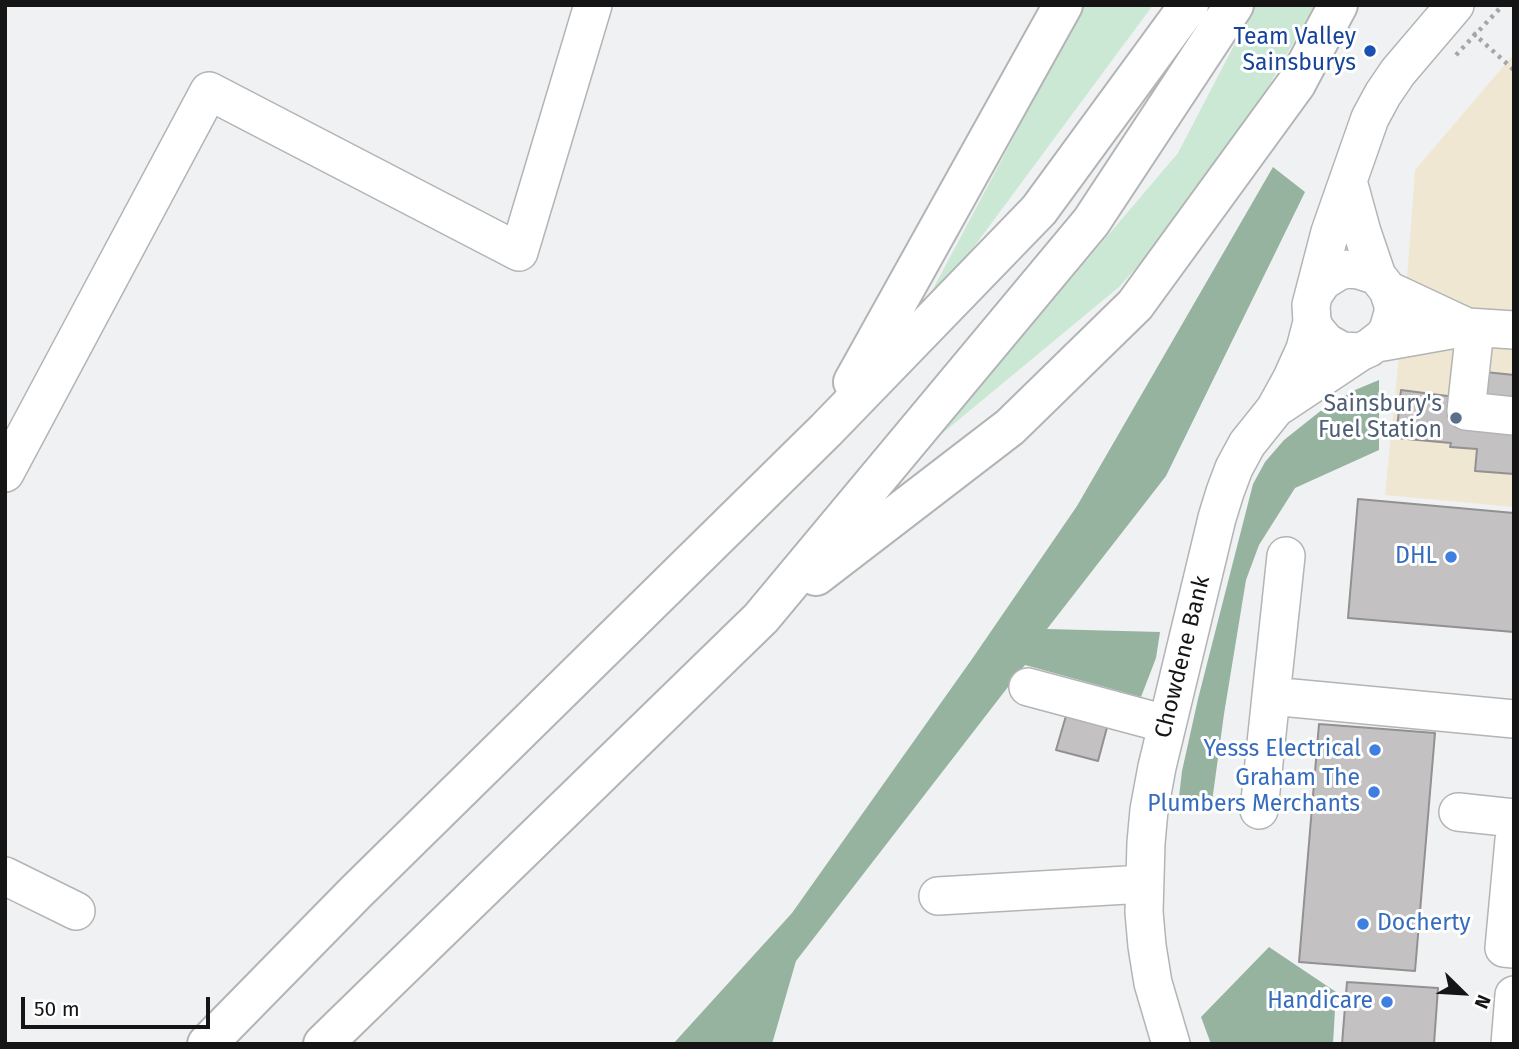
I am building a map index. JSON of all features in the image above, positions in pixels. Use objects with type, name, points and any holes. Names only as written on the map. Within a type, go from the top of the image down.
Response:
[{"type":"highway","points":[[826,430],[1063,5]]},
{"type":"highway","points":[[207,1044],[356,892],[826,430],[1039,210],[1189,5]]},
{"type":"highway","points":[[323,1044],[761,618],[1091,222],[1234,5]]},
{"type":"highway","points":[[761,618],[1010,427],[1135,305],[1296,84],[1338,5]]},
{"type":"street","points":[[5,474],[209,91],[519,252],[593,5]]},
{"type":"street","name":"Chowdene Bank","points":[[1171,1044],[1153,983],[1147,946],[1144,884],[1149,810],[1166,724],[1217,518],[1234,468],[1247,444],[1275,409],[1298,366],[1330,232],[1370,118],[1406,61],[1459,18]]},
{"type":"street","points":[[1348,181],[1362,232],[1393,305],[1388,330],[1368,347]]},
{"type":"street","points":[[1471,328],[1359,270],[1339,271],[1324,281],[1314,307],[1321,336],[1333,348],[1342,351],[1471,328],[1514,330]]},
{"type":"street","points":[[1471,328],[1466,411],[1514,416]]},
{"type":"street","name":"Chowdene Bank","points":[[1275,409],[1368,347]]},
{"type":"street","points":[[1259,810],[1286,556]]},
{"type":"street","points":[[1028,687],[1166,724]]},
{"type":"street","points":[[1271,696],[1514,719]]},
{"type":"street","points":[[1458,812],[1514,818]]},
{"type":"street","points":[[1514,840],[1504,948],[1514,949]]},
{"type":"street","points":[[5,876],[76,911]]},
{"type":"street","points":[[938,896],[1144,884]]},
{"type":"street","points":[[1510,1044],[1514,995]]},
{"type":"path","points":[[1459,18],[1503,5]]},
{"type":"path","points":[[1451,60],[1459,18]]},
{"type":"path","points":[[1459,18],[1514,70]]},
{"type":"shaded area","points":[[1514,54],[1514,507],[1385,495],[1415,170]]},
{"type":"green space","points":[[1084,5],[1153,5],[908,336]]},
{"type":"green space","points":[[1255,5],[1315,5],[1217,176],[1119,287],[933,441],[1178,153]]},
{"type":"green space","points":[[1273,167],[1305,192],[1166,476],[1047,629],[1160,632],[1156,658],[1141,697],[1025,665],[796,961],[772,1044],[673,1044],[792,913],[1077,506]]},
{"type":"green space","points":[[1379,380],[1379,450],[1295,488],[1259,545],[1246,580],[1211,809],[1177,814],[1182,771],[1198,699],[1253,484],[1265,462],[1284,440],[1323,409],[1355,390]]},
{"type":"green space","points":[[1269,947],[1336,992],[1333,1044],[1211,1044],[1201,1017]]},
{"type":"building","name":"Sainsbury's Fuel Station","points":[[1485,372],[1514,375],[1514,474],[1475,471],[1477,449],[1450,447],[1451,443],[1396,438],[1401,390],[1455,397]]},
{"type":"building","points":[[1358,499],[1514,513],[1514,632],[1348,618]]},
{"type":"building","points":[[1068,709],[1109,720],[1098,761],[1056,750]]},
{"type":"building","points":[[1319,724],[1435,733],[1415,971],[1299,962]]},
{"type":"building","points":[[1347,982],[1438,988],[1434,1044],[1342,1044]]},
{"type":"place","name":"Team Valley Sainsburys","points":[[1370,51]]},
{"type":"place","name":"Sainsbury's Fuel Station","points":[[1456,418]]},
{"type":"place","name":"DHL","points":[[1451,557]]},
{"type":"place","name":"Yesss Electrical","points":[[1375,750]]},
{"type":"place","name":"Graham The Plumbers Merchants","points":[[1374,792]]},
{"type":"place","name":"Docherty","points":[[1363,924]]},
{"type":"place","name":"Handicare","points":[[1387,1002]]}]
